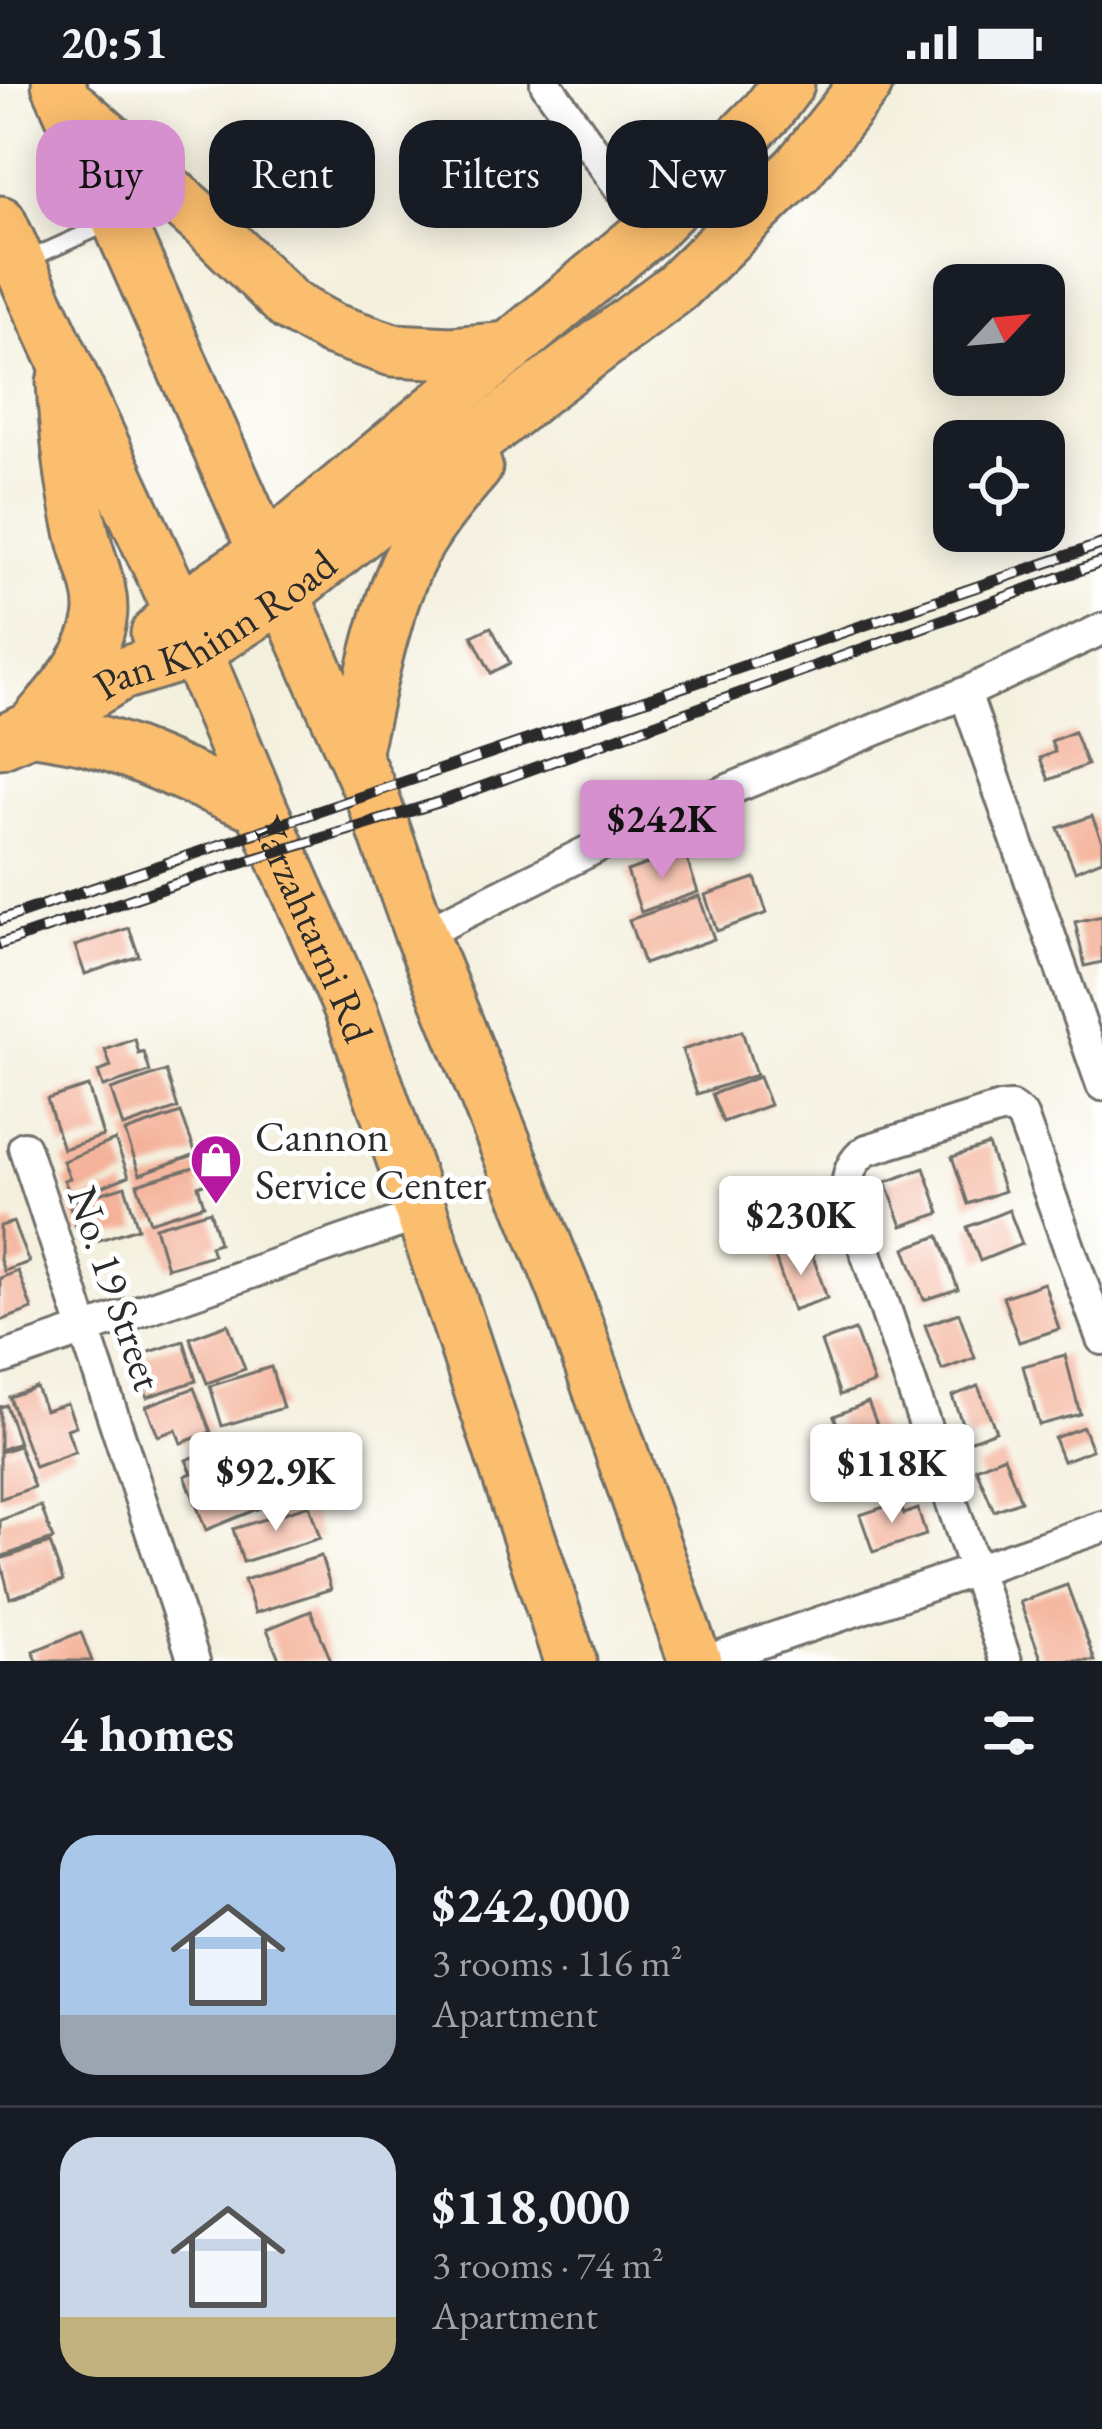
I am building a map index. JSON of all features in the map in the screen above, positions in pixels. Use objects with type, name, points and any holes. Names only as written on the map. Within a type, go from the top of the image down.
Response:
[{"type":"main road","name":"Pan Khinn Road","points":[[273,574],[510,348],[650,230],[767,112],[788,84]]},
{"type":"main road","name":"Pan Khinn Road","points":[[16,735],[121,674],[273,574],[536,393],[676,288],[798,169],[866,84]]},
{"type":"main road","points":[[62,93],[290,306],[332,328],[393,350],[452,353],[510,348]]},
{"type":"main road","points":[[121,228],[381,820],[565,1292],[695,1661]]},
{"type":"main road","name":"Yarzahtarni Rd","points":[[6,252],[61,356],[187,630],[351,1011],[570,1661]]},
{"type":"main road","points":[[16,735],[83,664],[101,618],[97,581],[67,456],[61,356]]},
{"type":"main road","points":[[354,754],[389,611],[407,563],[450,496],[536,393]]},
{"type":"main road","points":[[16,735],[91,739],[260,806]]},
{"type":"street","points":[[546,84],[650,230]]},
{"type":"street","points":[[422,935],[633,829],[965,693],[1102,629]]},
{"type":"street","points":[[965,693],[1102,1085]]},
{"type":"street","points":[[1006,1661],[846,1194],[848,1173],[857,1157],[1000,1108],[1011,1108],[1022,1116],[1102,1339]]},
{"type":"street","name":"No. 19 Street","points":[[24,1147],[194,1661]]},
{"type":"street","points":[[0,1359],[422,1214]]},
{"type":"street","points":[[706,1661],[1102,1527]]},
{"type":"lane","points":[[6,252],[87,228]]},
{"type":"building","points":[[491,627],[510,663],[491,673],[472,636]]},
{"type":"building","points":[[1074,732],[1087,765],[1049,780],[1040,758],[1055,752],[1051,741]]},
{"type":"building","points":[[1092,816],[1102,841],[1102,860],[1075,871],[1058,828]]},
{"type":"building","points":[[684,851],[698,892],[641,912],[627,871]]},
{"type":"building","points":[[755,878],[767,913],[717,931],[705,895]]},
{"type":"building","points":[[699,896],[714,939],[644,964],[629,920]]},
{"type":"building","points":[[1102,916],[1102,962],[1085,966],[1075,922]]},
{"type":"building","points":[[129,928],[139,956],[85,974],[75,946]]},
{"type":"building","points":[[742,1031],[756,1075],[697,1094],[682,1050]]},
{"type":"building","points":[[135,1039],[150,1072],[103,1087],[98,1072],[111,1067],[105,1050]]},
{"type":"building","points":[[166,1071],[178,1108],[123,1127],[111,1090]]},
{"type":"building","points":[[759,1077],[770,1105],[723,1122],[712,1094]]},
{"type":"building","points":[[88,1086],[103,1136],[63,1149],[47,1099]]},
{"type":"building","points":[[181,1113],[196,1154],[140,1174],[125,1132]]},
{"type":"building","points":[[115,1140],[129,1176],[72,1199],[63,1161]]},
{"type":"building","points":[[988,1145],[1004,1191],[968,1204],[952,1157]]},
{"type":"building","points":[[200,1165],[206,1183],[198,1186],[204,1205],[150,1222],[137,1184]]},
{"type":"building","points":[[924,1168],[940,1213],[902,1226],[886,1182]]},
{"type":"building","points":[[125,1186],[138,1228],[93,1242],[90,1231],[78,1234],[69,1203]]},
{"type":"building","points":[[1009,1210],[1022,1244],[980,1261],[967,1227]]},
{"type":"building","points":[[210,1211],[219,1243],[210,1246],[213,1255],[167,1268],[155,1227]]},
{"type":"building","points":[[13,1222],[29,1262],[4,1271],[0,1226]]},
{"type":"building","points":[[939,1236],[958,1289],[924,1300],[905,1248]]},
{"type":"building","points":[[809,1245],[827,1298],[793,1310],[775,1257]]},
{"type":"building","points":[[18,1271],[32,1309],[0,1321],[0,1278]]},
{"type":"building","points":[[1044,1283],[1059,1329],[1019,1342],[1003,1297]]},
{"type":"building","points":[[959,1313],[975,1358],[942,1370],[925,1325]]},
{"type":"building","points":[[228,1324],[245,1369],[207,1383],[190,1338]]},
{"type":"building","points":[[855,1330],[874,1383],[840,1395],[821,1342]]},
{"type":"building","points":[[184,1341],[196,1381],[147,1397],[134,1357]]},
{"type":"building","points":[[1065,1355],[1080,1414],[1039,1425],[1023,1366]]},
{"type":"building","points":[[271,1367],[283,1408],[222,1426],[210,1386]]},
{"type":"building","points":[[978,1386],[996,1431],[969,1441],[952,1396]]},
{"type":"building","points":[[36,1387],[45,1410],[67,1403],[76,1426],[67,1429],[75,1452],[35,1467],[9,1397]]},
{"type":"building","points":[[194,1388],[211,1432],[181,1443],[176,1430],[158,1436],[146,1406]]},
{"type":"building","points":[[868,1402],[892,1463],[858,1476],[834,1416]]},
{"type":"building","points":[[6,1405],[19,1443],[0,1450],[0,1407]]},
{"type":"building","points":[[1083,1427],[1092,1450],[1063,1461],[1054,1438]]},
{"type":"building","points":[[19,1446],[34,1487],[0,1499],[0,1452]]},
{"type":"building","points":[[221,1446],[227,1463],[240,1458],[260,1508],[206,1530],[185,1476],[192,1473],[186,1460]]},
{"type":"building","points":[[1004,1456],[1021,1501],[994,1511],[976,1468]]},
{"type":"building","points":[[271,1457],[282,1483],[259,1494],[247,1468]]},
{"type":"building","points":[[899,1502],[904,1514],[918,1509],[926,1535],[873,1552],[860,1515]]},
{"type":"building","points":[[309,1505],[320,1538],[243,1562],[233,1529]]},
{"type":"building","points":[[41,1506],[53,1539],[0,1557],[0,1520]]},
{"type":"building","points":[[50,1543],[63,1581],[10,1598],[0,1559]]},
{"type":"building","points":[[321,1556],[331,1589],[255,1613],[244,1580]]},
{"type":"building","points":[[1067,1585],[1095,1661],[1042,1661],[1020,1602]]},
{"type":"building","points":[[311,1611],[331,1661],[280,1661],[267,1629]]},
{"type":"building","points":[[81,1632],[92,1661],[37,1661],[33,1651]]},
{"type":"railway","points":[[0,920],[1102,544]]},
{"type":"railway","points":[[0,944],[446,800],[1102,562]]},
{"type":"place","name":"Cannon Service Center","points":[[216,1206]]}]
